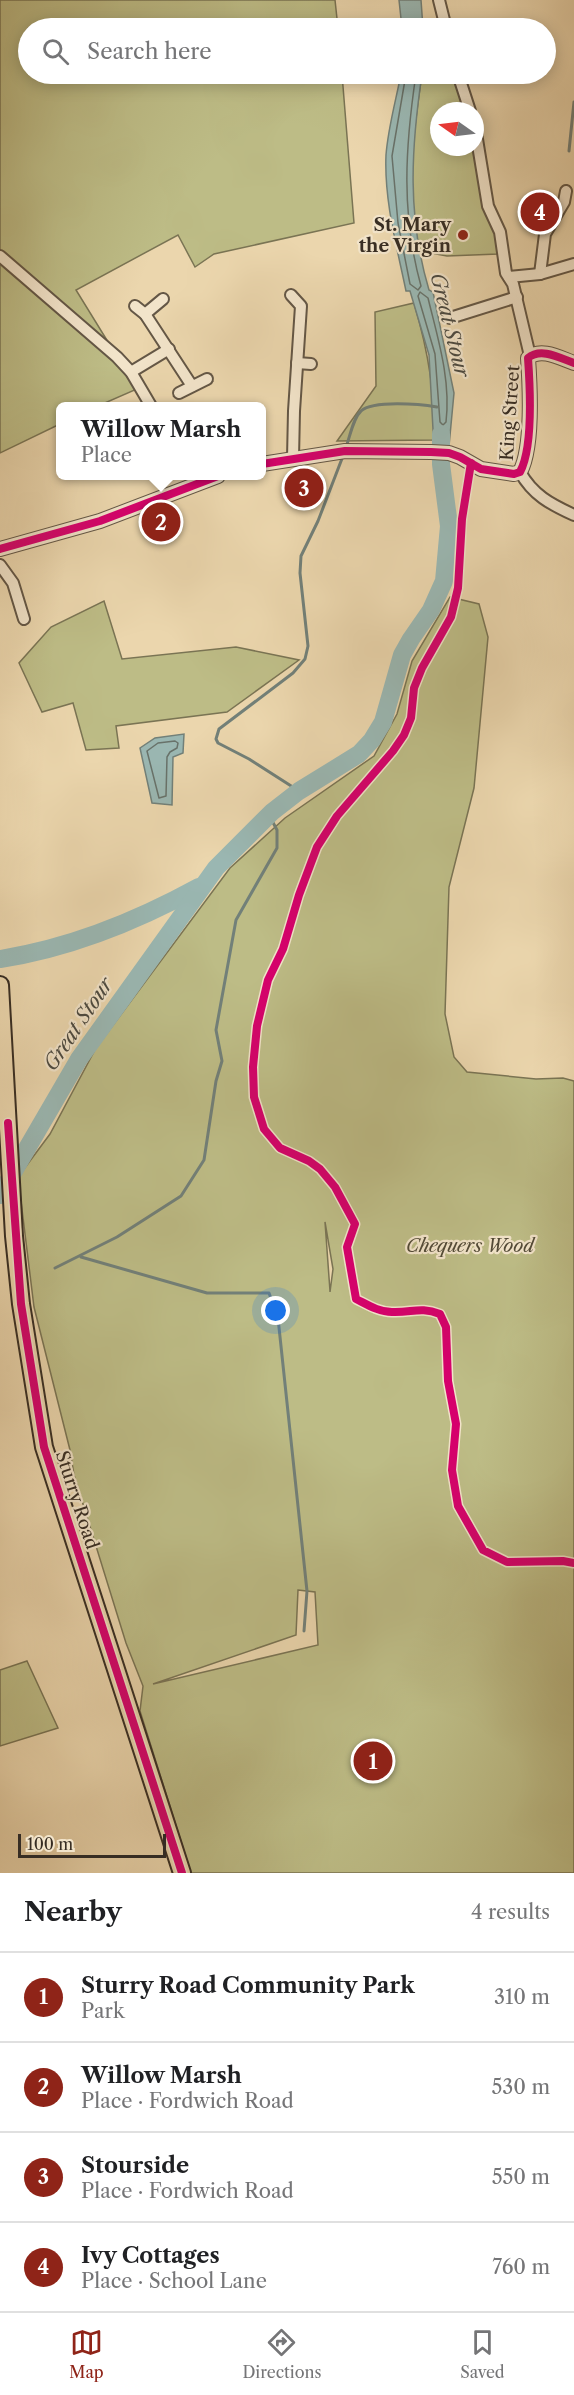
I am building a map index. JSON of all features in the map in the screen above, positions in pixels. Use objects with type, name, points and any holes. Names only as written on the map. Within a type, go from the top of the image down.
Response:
[{"type":"highway","name":"Sturry Road","points":[[0,986],[15,1236],[27,1353],[44,1447],[182,1873]]},
{"type":"street","points":[[439,0],[444,18]]},
{"type":"street","points":[[461,84],[467,102]]},
{"type":"street","name":"King Street","points":[[480,156],[488,206],[500,232],[508,275],[517,297],[530,356],[528,358],[530,387],[527,440],[524,465],[520,472]]},
{"type":"street","points":[[540,274],[545,234],[564,202],[566,191]]},
{"type":"street","points":[[0,256],[117,357],[131,372],[149,402]]},
{"type":"street","points":[[508,275],[540,274],[574,264]]},
{"type":"street","points":[[291,294],[301,306],[293,458]]},
{"type":"street","points":[[450,318],[517,297]]},
{"type":"street","points":[[145,315],[163,299]]},
{"type":"street","points":[[135,306],[145,315],[192,386]]},
{"type":"street","points":[[131,372],[169,349]]},
{"type":"street","points":[[530,356],[543,353],[574,363]]},
{"type":"street","points":[[297,363],[311,364]]},
{"type":"street","points":[[178,393],[207,379]]},
{"type":"street","points":[[266,463],[345,451],[449,453],[481,469],[514,474],[520,472],[532,490],[542,499],[574,515]]},
{"type":"street","points":[[0,549],[100,521],[194,480]]},
{"type":"street","points":[[1,568],[13,584],[24,619]]},
{"type":"green space","points":[[0,0],[335,0],[337,18],[18,18],[18,84],[343,84],[354,223],[214,254],[195,267],[178,235],[76,290],[137,389],[107,402],[56,402],[56,426],[0,453]]},
{"type":"green space","points":[[421,84],[457,84],[462,102],[430,102],[430,156],[476,156],[497,233],[498,254],[447,256],[420,251],[412,210],[412,163]]},
{"type":"green space","points":[[414,303],[430,371],[434,405],[434,440],[337,441],[376,386],[375,312]]},
{"type":"green space","name":"Chequers Wood","points":[[450,597],[479,604],[488,637],[474,788],[449,887],[445,1014],[454,1057],[467,1072],[536,1079],[563,1078],[574,1081],[574,1873],[191,1873],[140,1711],[143,1686],[126,1643],[74,1475],[70,1450],[34,1307],[18,1177],[50,1134],[96,1048],[230,868],[285,818],[374,756],[397,714],[412,661]],"holes":[[[325,1222],[333,1269],[330,1292],[330,1291]],[[298,1590],[315,1592],[318,1645],[153,1684],[296,1635]]]},
{"type":"green space","points":[[104,601],[122,659],[236,647],[299,660],[227,712],[116,726],[119,748],[86,750],[73,703],[42,712],[19,663],[51,627]]},
{"type":"green space","points":[[27,1661],[58,1728],[0,1746],[0,1670]]},
{"type":"water","points":[[399,0],[421,0],[422,18],[401,18]]},
{"type":"water","name":"Great Stour","points":[[399,84],[421,84],[415,129],[414,209],[422,263],[429,290],[433,292],[454,393],[449,446],[445,452],[434,448],[429,355],[410,291],[406,291],[392,224],[386,172],[390,124]]},
{"type":"water","points":[[184,734],[183,753],[173,757],[172,805],[152,803],[140,748],[155,738]]},
{"type":"waterway","points":[[569,151],[574,102]]},
{"type":"waterway","name":"Great Stour","points":[[346,447],[356,418],[361,411],[367,408],[386,404],[437,407]]},
{"type":"waterway","name":"Great Stour","points":[[0,1195],[79,1059],[216,868],[272,812],[299,791],[359,754],[372,740],[383,722],[402,655],[431,610],[444,581],[449,526],[441,464],[441,434]]},
{"type":"waterway","name":"Great Stour","points":[[299,791],[249,759],[218,743],[216,739],[219,729],[293,673],[305,659],[308,646],[300,573],[301,556],[318,521],[343,456]]},
{"type":"waterway","points":[[55,1268],[117,1237],[181,1196],[204,1160],[216,1081],[222,1061],[216,1030],[236,920],[277,848],[277,830],[269,815]]},
{"type":"waterway","name":"Great Stour","points":[[0,959],[52,948],[103,932],[199,887]]},
{"type":"waterway","points":[[81,1257],[207,1293],[269,1293],[278,1318],[307,1591],[304,1631]]},
{"type":"cycle path","points":[[266,463],[345,451],[431,452],[449,453],[481,469],[514,474],[520,472],[529,433],[528,358],[545,353],[574,363]]},
{"type":"cycle path","points":[[471,463],[462,519],[458,588],[451,617],[422,668],[414,688],[411,718],[404,735],[337,816],[317,847],[299,895],[283,949],[268,980],[257,1026],[253,1067],[254,1097],[264,1129],[280,1148],[309,1161],[320,1169],[335,1187],[355,1224],[347,1247],[356,1299],[387,1312],[421,1310],[440,1314],[446,1327],[448,1381],[456,1424],[452,1470],[458,1506],[483,1550],[507,1562],[563,1561],[574,1563]]},
{"type":"cycle path","points":[[0,549],[100,521],[208,480]]},
{"type":"cycle path","points":[[8,1123],[21,1304],[44,1447],[182,1873]]},
{"type":"place","name":"Ivy Cottages","points":[[540,212]]},
{"type":"place","name":"St. Mary the Virgin","points":[[463,235]]},
{"type":"place","name":"Stourside","points":[[304,488]]},
{"type":"place","name":"Willow Marsh","points":[[161,522]]},
{"type":"place","name":"Sturry Road Community Park","points":[[373,1761]]}]
